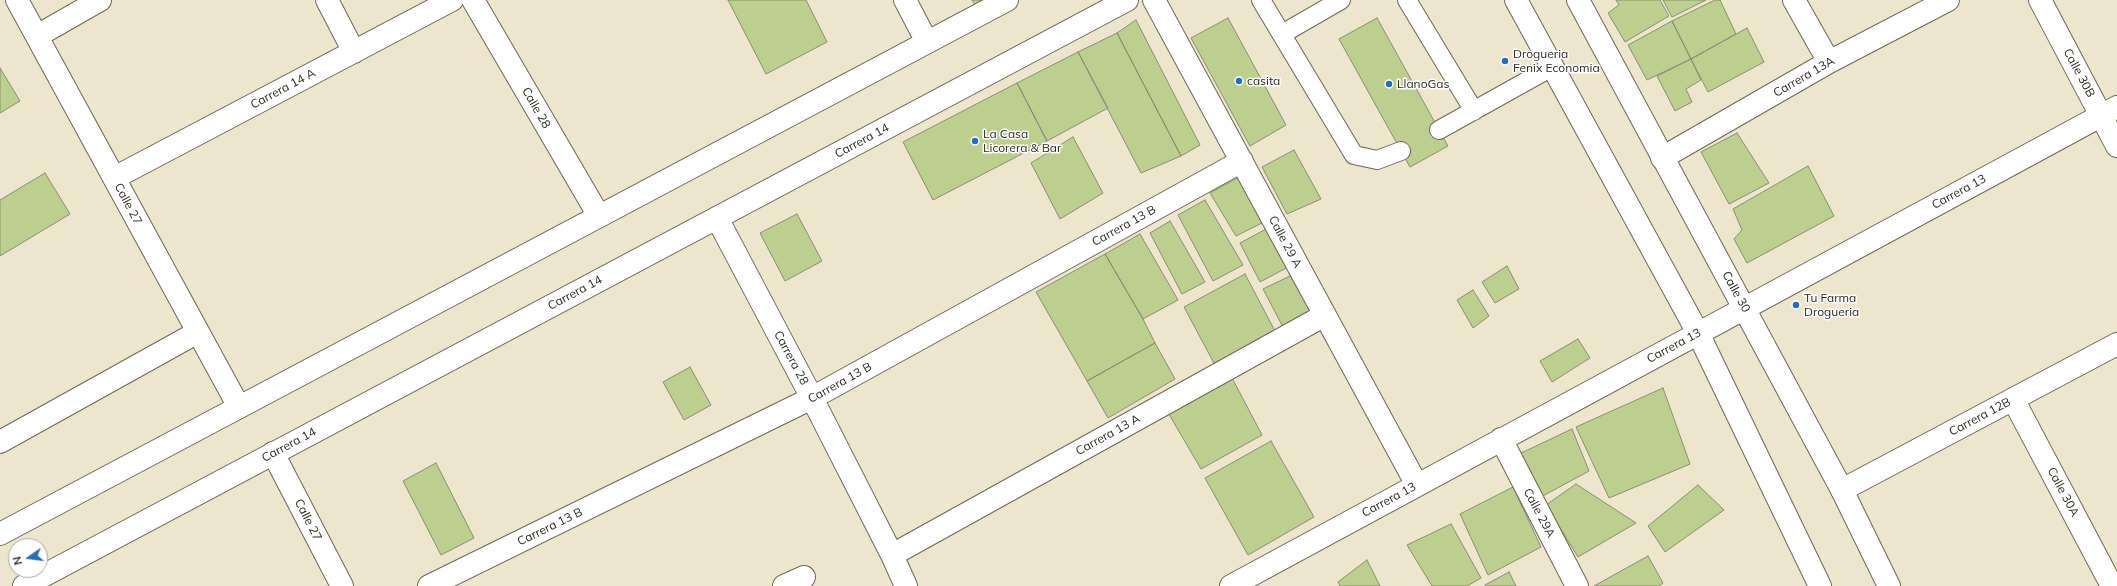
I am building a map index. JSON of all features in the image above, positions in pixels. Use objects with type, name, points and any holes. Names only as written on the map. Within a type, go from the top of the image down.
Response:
[{"type":"street","name":"Calle 27","points":[[17,0],[239,407]]},
{"type":"street","points":[[37,36],[100,0]]},
{"type":"street","points":[[327,0],[354,52]]},
{"type":"street","name":"Carrera 14 A","points":[[114,178],[452,0]]},
{"type":"street","name":"Calle 28","points":[[473,0],[599,216]]},
{"type":"street","points":[[905,0],[928,42]]},
{"type":"street","points":[[0,534],[1006,0]]},
{"type":"street","name":"Carrera 14","points":[[24,586],[1127,0]]},
{"type":"street","name":"Calle 29 A","points":[[1154,0],[1417,485]]},
{"type":"street","points":[[1516,0],[1698,333],[1820,586]]},
{"type":"street","name":"Calle 30","points":[[1578,0],[1842,490],[1889,586]]},
{"type":"street","points":[[1794,0],[1829,62]]},
{"type":"street","name":"Carrera 13A","points":[[1662,158],[1829,62],[1948,0]]},
{"type":"street","name":"Calle 30B","points":[[2040,0],[2109,111],[2117,146]]},
{"type":"street","name":"Carrera 13","points":[[1231,586],[2109,111]]},
{"type":"street","name":"Carrera 13 B","points":[[429,586],[812,398],[1242,161]]},
{"type":"street","name":"Carrera 28","points":[[717,218],[812,398],[892,555],[906,586]]},
{"type":"street","name":"Carrera 13 A","points":[[892,555],[1325,315]]},
{"type":"street","points":[[0,442],[198,332]]},
{"type":"street","name":"Carrera 12B","points":[[1842,490],[2117,344]]},
{"type":"street","name":"Calle 30A","points":[[2013,399],[2112,586]]},
{"type":"street","name":"Calle 29A","points":[[1501,439],[1577,586]]},
{"type":"street","name":"Calle 27","points":[[273,453],[342,586]]},
{"type":"street","points":[[784,586],[804,577]]},
{"type":"lane","points":[[1261,0],[1354,155],[1377,160],[1401,151]]},
{"type":"lane","points":[[1282,34],[1341,0]]},
{"type":"lane","points":[[1407,0],[1474,111]]},
{"type":"lane","points":[[1439,130],[1552,67]]},
{"type":"building","points":[[728,0],[806,0],[827,42],[766,74]]},
{"type":"building","points":[[972,0],[987,0],[976,6]]},
{"type":"building","points":[[1616,0],[1660,0],[1669,16],[1625,42],[1608,13],[1619,5]]},
{"type":"building","points":[[1663,0],[1706,0],[1672,17]]},
{"type":"building","points":[[1715,0],[1720,0],[1736,34],[1691,59],[1672,21]]},
{"type":"building","name":"casita","points":[[1228,18],[1286,125],[1250,146],[1191,38]]},
{"type":"building","name":"LlanoGas","points":[[1377,18],[1448,146],[1410,167],[1339,39]]},
{"type":"building","points":[[1136,20],[1200,145],[1181,156],[1117,33]]},
{"type":"building","points":[[1672,21],[1691,59],[1647,80],[1628,45]]},
{"type":"building","points":[[1747,28],[1764,62],[1708,92],[1691,59]]},
{"type":"building","points":[[1117,33],[1181,156],[1141,173],[1078,52]]},
{"type":"building","points":[[1078,52],[1108,108],[1047,141],[1017,83]]},
{"type":"building","points":[[1691,59],[1701,80],[1686,89],[1692,102],[1675,111],[1657,76]]},
{"type":"building","points":[[0,68],[20,101],[0,113]]},
{"type":"building","name":"La Casa Licorera & Bar","points":[[1017,83],[1047,141],[933,200],[903,142]]},
{"type":"building","points":[[1737,133],[1769,183],[1729,204],[1701,152]]},
{"type":"building","points":[[1073,137],[1103,193],[1060,219],[1031,163]]},
{"type":"building","points":[[1294,150],[1321,199],[1287,214],[1262,167]]},
{"type":"building","points":[[1808,166],[1834,216],[1747,263],[1734,239],[1742,230],[1733,209]]},
{"type":"building","points":[[45,173],[70,214],[0,256],[0,200]]},
{"type":"building","points":[[1241,176],[1264,222],[1236,236],[1210,193]]},
{"type":"building","points":[[1205,200],[1243,265],[1213,281],[1178,215]]},
{"type":"building","points":[[797,214],[822,261],[785,281],[760,233]]},
{"type":"building","points":[[1170,221],[1205,282],[1182,294],[1150,233]]},
{"type":"building","points":[[1268,228],[1290,266],[1260,282],[1240,243]]},
{"type":"building","points":[[1140,234],[1178,300],[1143,319],[1105,254]]},
{"type":"building","points":[[1105,254],[1143,319],[1155,343],[1087,381],[1036,292]]},
{"type":"building","points":[[1507,266],[1519,289],[1495,303],[1482,282]]},
{"type":"building","points":[[1245,274],[1276,333],[1216,367],[1184,307]]},
{"type":"building","points":[[1294,274],[1317,313],[1284,329],[1263,289]]},
{"type":"building","points":[[1473,290],[1489,316],[1473,328],[1457,300]]},
{"type":"building","points":[[1578,339],[1590,358],[1552,382],[1540,361]]},
{"type":"building","points":[[1155,343],[1175,379],[1108,418],[1087,381]]},
{"type":"building","points":[[690,367],[711,405],[684,420],[663,382]]},
{"type":"building","points":[[1231,376],[1262,435],[1201,469],[1167,411]]},
{"type":"building","points":[[1663,388],[1690,464],[1609,498],[1576,427]]},
{"type":"building","points":[[1572,429],[1589,471],[1539,498],[1517,455]]},
{"type":"building","points":[[1271,441],[1314,517],[1248,555],[1205,478]]},
{"type":"building","points":[[436,463],[474,538],[441,555],[403,481]]},
{"type":"building","points":[[1576,484],[1636,523],[1578,557],[1546,505]]},
{"type":"building","points":[[1698,485],[1724,510],[1665,552],[1648,526]]},
{"type":"building","points":[[1513,487],[1541,547],[1488,575],[1460,514]]},
{"type":"building","points":[[1451,524],[1481,578],[1467,586],[1432,586],[1407,545]]},
{"type":"building","points":[[1648,556],[1663,583],[1659,586],[1594,586]]},
{"type":"building","points":[[1367,560],[1380,586],[1340,586],[1338,582]]},
{"type":"building","points":[[1509,572],[1516,586],[1485,586],[1485,585]]},
{"type":"place","name":"Drogueria Fenix Economia","points":[[1505,61]]},
{"type":"place","name":"casita","points":[[1239,81]]},
{"type":"place","name":"LlanoGas","points":[[1389,84]]},
{"type":"place","name":"La Casa Licorera & Bar","points":[[975,141]]},
{"type":"place","name":"Tu Farma Drogueria","points":[[1796,305]]}]
